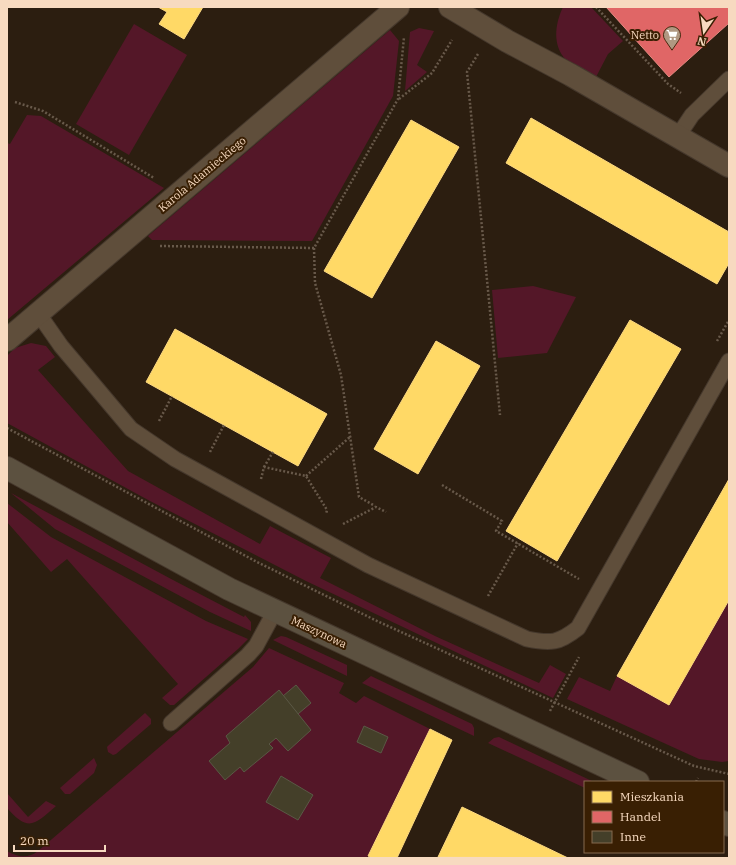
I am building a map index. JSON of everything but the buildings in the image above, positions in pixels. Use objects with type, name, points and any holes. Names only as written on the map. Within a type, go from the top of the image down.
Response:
[{"type":"street","name":"Karola Adamieckiego","points":[[7,340],[398,7]]},
{"type":"street","points":[[450,7],[729,166]]},
{"type":"street","name":"Maszynowa","points":[[7,468],[176,561],[275,611],[636,781]]},
{"type":"lane","points":[[678,136],[692,115],[729,79]]},
{"type":"lane","points":[[38,313],[61,346],[131,429],[175,459],[368,565],[527,639],[540,642],[553,642],[578,628],[729,361]]},
{"type":"lane","points":[[170,723],[248,656],[256,646],[275,611]]},
{"type":"path","points":[[596,7],[668,84],[701,107]]},
{"type":"path","points":[[398,99],[405,30]]},
{"type":"path","points":[[386,512],[359,497],[341,375],[315,283],[314,248],[398,99],[432,73],[454,35]]},
{"type":"path","points":[[480,50],[467,72],[500,415]]},
{"type":"path","points":[[15,102],[43,111],[179,193]]},
{"type":"path","points":[[132,233],[146,246],[314,248]]},
{"type":"path","points":[[158,423],[172,396]]},
{"type":"path","points":[[210,453],[224,425]]},
{"type":"path","points":[[7,428],[257,562],[377,621],[694,766],[729,774]]},
{"type":"path","points":[[306,476],[351,436]]},
{"type":"path","points":[[260,481],[264,467],[273,452]]},
{"type":"path","points":[[264,467],[306,476],[327,510],[325,516]]},
{"type":"path","points":[[442,485],[502,521],[496,531],[582,581]]},
{"type":"path","points":[[337,527],[376,507]]},
{"type":"path","points":[[485,600],[518,543]]},
{"type":"shaded area","points":[[563,7],[591,7],[623,41],[608,54],[596,77],[566,60],[558,48],[556,34],[558,20]]},
{"type":"shaded area","points":[[134,24],[187,55],[129,155],[76,124]]},
{"type":"shaded area","points":[[419,28],[434,31],[417,65],[427,72],[405,91],[410,32]]},
{"type":"shaded area","points":[[390,30],[399,41],[393,96],[312,241],[152,240],[148,236]]},
{"type":"shaded area","points":[[27,115],[41,116],[164,188],[7,320],[7,143],[10,144]]},
{"type":"shaded area","points":[[533,286],[576,297],[547,353],[498,358],[492,290]]},
{"type":"shaded area","points":[[31,343],[46,346],[55,357],[38,370],[128,471],[260,544],[270,526],[331,558],[320,578],[435,636],[539,683],[550,665],[566,674],[553,698],[306,581],[150,501],[7,423],[7,356],[15,348]]},
{"type":"shaded area","points":[[11,493],[173,580],[244,617],[245,615],[251,622],[251,631],[210,612],[55,529]]},
{"type":"shaded area","points":[[7,503],[51,537],[206,621],[248,639],[174,705],[170,705],[162,698],[178,684],[67,559],[51,572],[7,522]]},
{"type":"shaded area","points":[[729,600],[729,761],[722,762],[699,759],[567,699],[579,677],[610,691],[617,676],[669,705]]},
{"type":"shaded area","points":[[281,636],[347,665],[347,676],[273,640]]},
{"type":"shaded area","points":[[269,648],[344,683],[339,693],[356,703],[364,696],[430,729],[367,858],[7,858],[7,851],[15,855],[26,856],[34,854],[38,851],[253,667]]},
{"type":"shaded area","points":[[371,676],[472,724],[474,728],[474,736],[362,683]]},
{"type":"shaded area","points":[[145,713],[151,719],[151,724],[116,754],[113,755],[108,752],[107,747]]},
{"type":"shaded area","points":[[499,737],[592,781],[584,781],[584,788],[488,743],[494,738]]},
{"type":"shaded area","points":[[94,758],[97,765],[94,773],[70,794],[65,794],[60,788]]},
{"type":"shaded area","points":[[7,793],[28,817],[46,801],[56,806],[37,821],[27,823],[21,821],[7,808]]},
{"type":"place","name":"Netto","points":[[672,50]]}]
